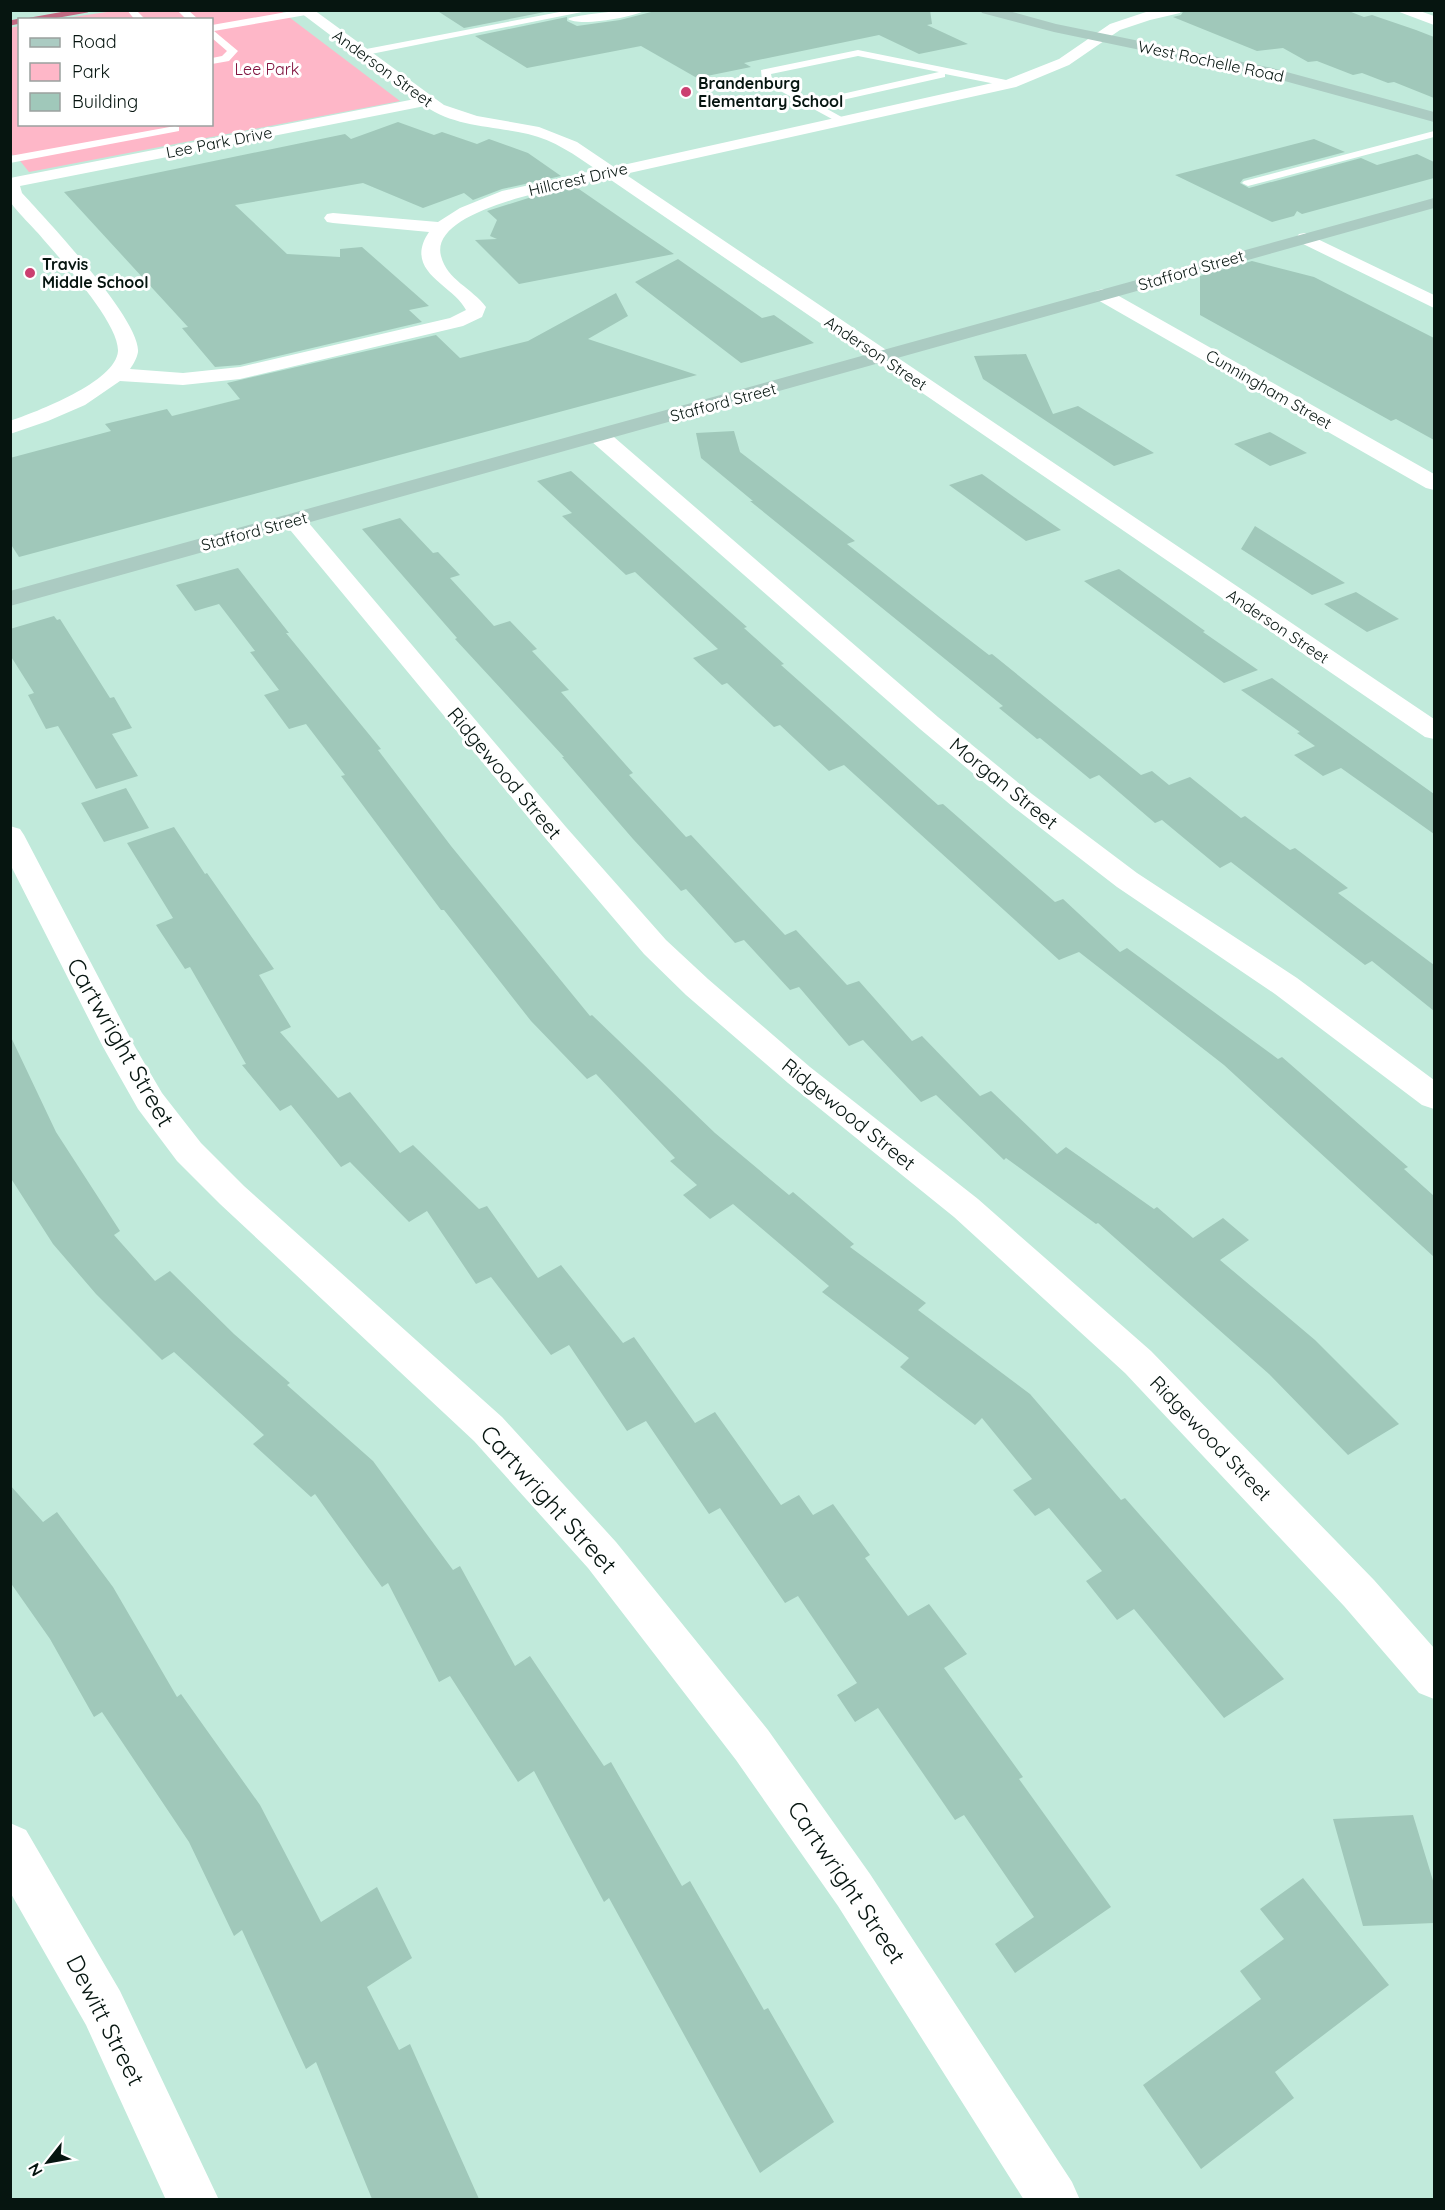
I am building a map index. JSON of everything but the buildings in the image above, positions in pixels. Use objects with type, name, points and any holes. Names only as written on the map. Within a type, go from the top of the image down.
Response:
[{"type":"street","name":"West Rochelle Road","points":[[987,10],[1020,20],[1261,70],[1434,117]]},
{"type":"street","name":"Hillcrest Drive","points":[[441,228],[472,208],[508,195],[1011,84],[1064,62],[1098,37],[1127,23],[1175,10]]},
{"type":"street","points":[[1401,10],[1434,21]]},
{"type":"street","name":"Anderson Street","points":[[309,11],[361,53],[438,108],[461,117],[533,130],[559,138],[1434,731]]},
{"type":"street","name":"Lee Park Drive","points":[[10,183],[428,101]]},
{"type":"street","points":[[10,173],[10,183],[14,194],[93,287],[123,329],[128,344],[128,353],[114,374],[81,399],[52,414],[10,428]]},
{"type":"street","name":"Stafford Street","points":[[10,599],[1434,203]]},
{"type":"street","points":[[333,218],[441,228]]},
{"type":"street","points":[[114,374],[183,379],[240,373],[470,316],[475,313],[476,307],[437,270],[432,262],[429,250],[434,236],[441,228]]},
{"type":"street","points":[[1305,238],[1434,302]]},
{"type":"street","name":"Cunningham Street","points":[[1103,295],[1434,483]]},
{"type":"street","name":"Morgan Street","points":[[599,436],[929,723],[1022,800],[1127,880],[1286,986],[1434,1097]]},
{"type":"street","name":"Ridgewood Street","points":[[294,520],[556,833],[656,947],[697,987],[799,1075],[966,1208],[1138,1362],[1359,1593],[1434,1679]]},
{"type":"street","name":"Cartwright Street","points":[[10,835],[119,1047],[150,1101],[189,1152],[232,1195],[489,1429],[602,1555],[752,1745],[854,1890],[1054,2199]]},
{"type":"street","name":"Dewitt Street","points":[[10,1846],[103,2008],[193,2199]]},
{"type":"lane","points":[[361,53],[588,10]]},
{"type":"lane","points":[[554,17],[591,19],[642,10]]},
{"type":"lane","points":[[213,28],[309,11]]},
{"type":"lane","points":[[213,34],[233,51],[225,59],[213,61]]},
{"type":"lane","points":[[843,122],[767,81],[765,72],[858,54],[1011,84]]},
{"type":"lane","points":[[810,104],[949,73]]},
{"type":"lane","points":[[10,160],[175,129]]},
{"type":"lane","points":[[1248,183],[1434,134]]},
{"type":"green space","name":"Lee Park","points":[[114,11],[281,11],[400,101],[29,172],[17,157],[11,154],[10,28],[18,26],[18,126],[213,126],[213,18],[66,18]]},
{"type":"waterway","points":[[42,18],[87,10]]},
{"type":"waterway","points":[[10,23],[18,21]]},
{"type":"place","name":"Brandenburg Elementary School","points":[[686,92]]},
{"type":"place","name":"Travis Middle School","points":[[30,273]]}]
